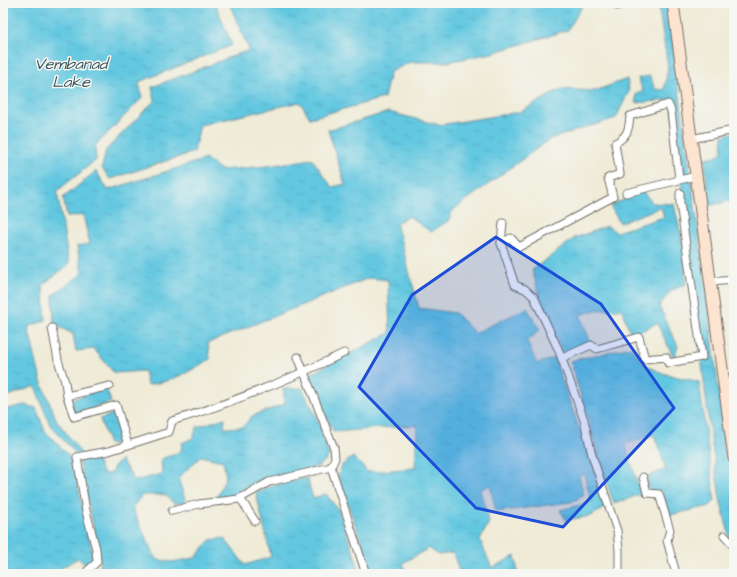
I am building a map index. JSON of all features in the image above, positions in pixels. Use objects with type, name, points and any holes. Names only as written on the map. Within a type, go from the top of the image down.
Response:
[{"type":"street","points":[[617,6],[629,3]]},
{"type":"street","points":[[673,3],[710,282],[732,433],[734,458]]},
{"type":"street","points":[[501,243],[512,238],[519,247],[613,197],[608,178],[620,174],[615,143],[624,139],[629,129],[630,116],[668,104],[671,111],[679,179]]},
{"type":"street","points":[[691,139],[734,130]]},
{"type":"street","points":[[626,193],[696,176]]},
{"type":"street","points":[[562,358],[591,345],[597,350],[639,337],[645,359],[666,357],[668,363],[702,357],[691,290],[680,192]]},
{"type":"street","points":[[502,223],[501,243],[515,285],[525,289],[534,297],[562,358],[584,420],[592,455],[617,531],[619,574]]},
{"type":"street","points":[[710,282],[734,280]]},
{"type":"street","points":[[52,328],[58,360],[74,417],[116,405],[128,445]]},
{"type":"street","points":[[87,571],[97,562],[96,549],[86,511],[77,457],[128,445],[169,432],[172,421],[220,407],[304,372],[344,353]]},
{"type":"street","points":[[298,357],[334,448],[335,458],[331,467],[366,574]]},
{"type":"street","points":[[67,396],[110,386]]},
{"type":"street","points":[[172,511],[199,504],[227,502],[240,498],[269,482],[331,467]]},
{"type":"street","points":[[643,477],[647,493],[659,494],[670,530],[667,540],[676,574]]},
{"type":"street","points":[[240,498],[255,521]]},
{"type":"street","points":[[724,535],[734,546]]},
{"type":"highlighted area","points":[[496,237],[601,304],[674,408],[563,527],[476,508],[359,387],[412,295]]},
{"type":"water","name":"Vembanad Lake","points":[[3,3],[215,3],[232,45],[139,82],[142,98],[95,146],[96,160],[57,191],[69,264],[43,285],[46,320],[28,327],[41,381],[57,421],[81,453],[77,455],[50,425],[35,386],[3,398]]},
{"type":"water","points":[[229,3],[584,3],[568,30],[492,53],[447,62],[410,62],[390,72],[384,98],[310,118],[300,102],[200,125],[194,152],[110,179],[102,168],[106,150],[155,100],[152,87],[249,50]]},
{"type":"water","points":[[658,3],[667,3],[705,279],[719,394],[734,487],[734,554],[720,499],[710,433],[672,106],[668,100],[636,103],[636,94],[643,91],[638,78],[650,76],[655,89],[664,90],[668,68]]},
{"type":"water","points":[[627,79],[629,91],[616,118],[550,139],[453,210],[448,221],[431,232],[409,216],[396,223],[419,308],[455,313],[475,333],[527,308],[540,330],[527,341],[537,364],[554,358],[607,506],[591,516],[566,520],[560,510],[591,502],[584,474],[579,476],[584,496],[571,502],[496,512],[490,485],[480,490],[489,522],[480,540],[492,568],[515,556],[518,574],[460,574],[453,553],[438,555],[429,548],[403,563],[405,569],[400,574],[373,574],[338,476],[342,465],[353,457],[368,472],[415,468],[417,425],[334,432],[306,376],[390,333],[388,280],[369,278],[208,343],[210,359],[180,376],[147,385],[144,371],[114,373],[94,349],[76,351],[73,334],[54,324],[53,295],[82,274],[77,246],[90,244],[83,215],[67,217],[63,198],[96,171],[108,190],[206,159],[221,170],[268,166],[312,159],[332,187],[345,184],[328,130],[389,112],[439,125],[520,112],[561,89],[595,91]]},
{"type":"water","points":[[734,132],[734,207],[729,201],[708,206],[705,158],[718,156],[722,151],[723,136]]},
{"type":"water","points":[[642,191],[653,203],[674,204],[684,250],[686,284],[671,291],[659,306],[678,346],[674,358],[657,323],[631,336],[622,309],[596,310],[580,315],[591,343],[563,356],[542,303],[532,270],[575,238],[607,226],[616,232],[664,217],[661,207],[620,223],[610,206]]},
{"type":"water","points":[[631,347],[646,366],[662,373],[699,382],[715,501],[710,506],[670,515],[661,490],[649,493],[647,477],[666,469],[654,435],[625,444],[641,494],[614,504],[570,361]]},
{"type":"water","points":[[106,387],[111,402],[76,414],[71,400]]},
{"type":"water","points":[[302,388],[318,420],[329,456],[320,465],[305,471],[262,480],[254,483],[234,496],[218,502],[217,496],[226,477],[223,461],[201,456],[178,478],[186,502],[174,504],[166,495],[142,495],[132,508],[156,559],[172,562],[195,558],[210,540],[224,538],[245,565],[271,557],[256,493],[277,484],[307,478],[313,498],[326,494],[339,511],[361,574],[92,574],[100,566],[100,556],[79,461],[88,459],[97,461],[103,474],[112,473],[114,466],[121,460],[135,481],[162,474],[161,459],[181,452],[182,443],[193,438],[197,427],[225,418],[224,428],[243,427],[252,416],[285,404],[283,389]]},
{"type":"water","points":[[24,405],[36,408],[45,431],[69,456],[75,472],[93,556],[92,561],[87,566],[78,558],[60,569],[51,571],[51,574],[3,574],[3,410]]},
{"type":"water","points":[[113,414],[122,440],[109,445],[100,419]]}]
